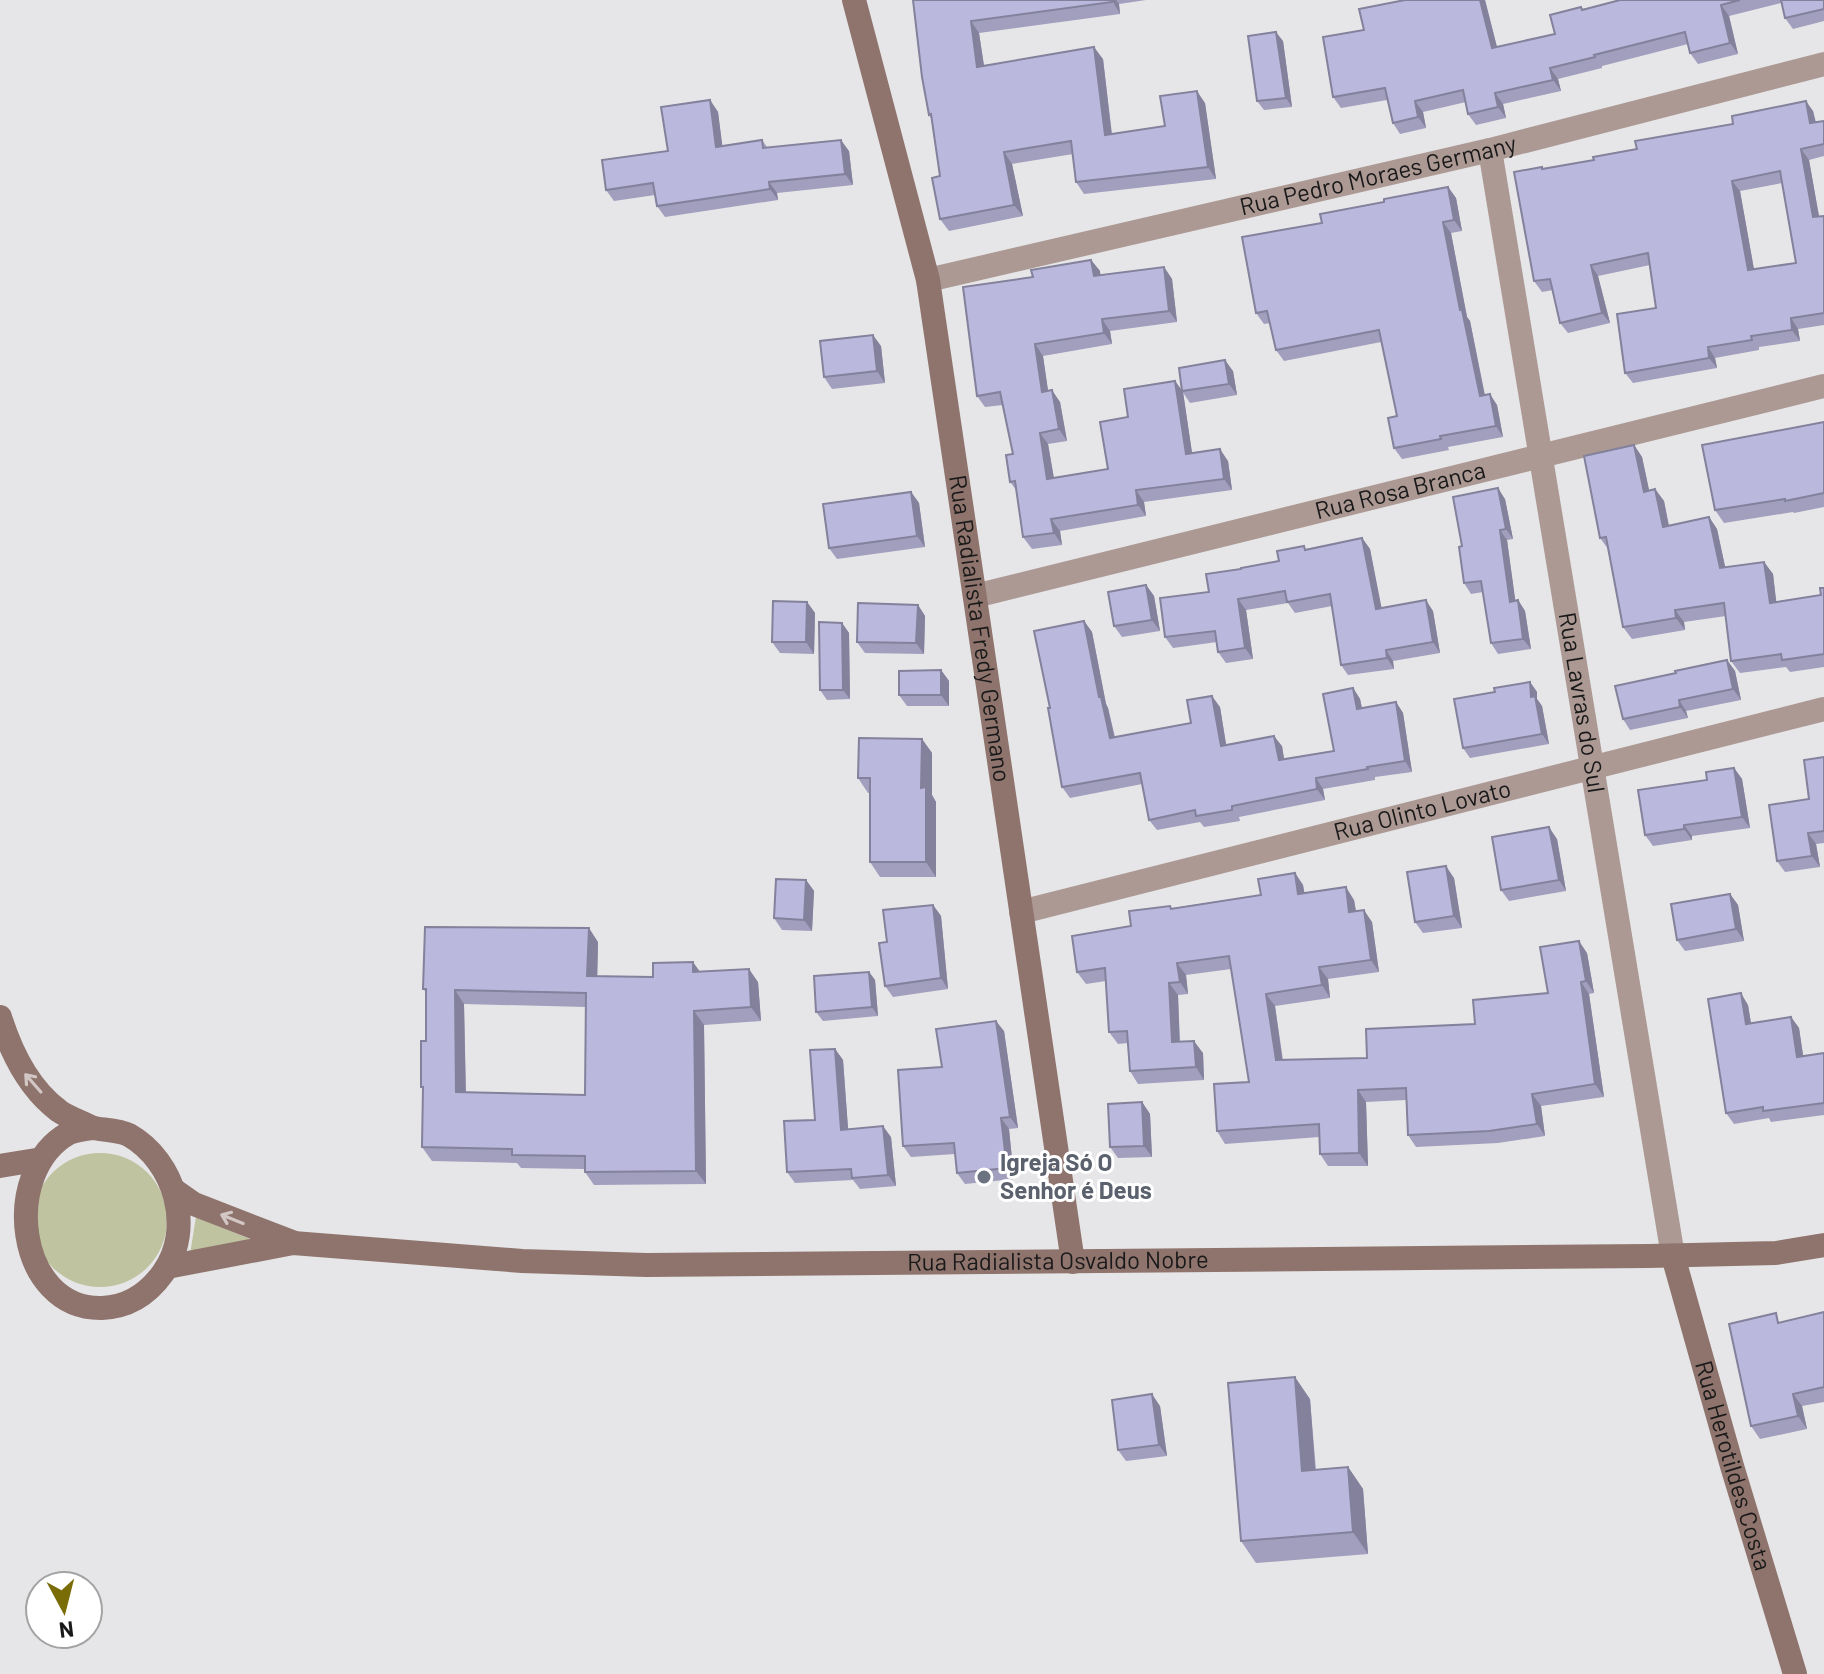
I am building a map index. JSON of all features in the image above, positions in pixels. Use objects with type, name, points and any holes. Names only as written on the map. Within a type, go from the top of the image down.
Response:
[{"type":"street","name":"Rua Radialista Fredy Germano","points":[[854,0],[928,280],[1073,1262]]},
{"type":"street","name":"Rua Pedro Moraes Germany","points":[[928,280],[1490,150],[1824,64]]},
{"type":"street","name":"Rua Lavras do Sul","points":[[1490,150],[1673,1256]]},
{"type":"street","name":"Rua Rosa Branca","points":[[975,596],[1824,386]]},
{"type":"street","name":"Rua Olinto Lovato","points":[[1021,912],[1824,709]]},
{"type":"street","points":[[0,1017],[19,1067],[35,1087],[59,1110],[93,1128],[127,1134],[156,1156],[174,1190],[178,1228],[175,1248],[167,1267],[154,1286],[136,1300],[115,1307],[93,1308],[71,1301],[52,1289],[36,1270],[25,1248],[21,1228],[21,1200],[36,1160],[53,1143],[72,1132],[93,1128]]},
{"type":"street","points":[[0,1166],[36,1160]]},
{"type":"street","name":"Rua Radialista Osvaldo Nobre","points":[[174,1190],[194,1204],[293,1243]]},
{"type":"street","points":[[0,1234],[25,1248]]},
{"type":"street","name":"Rua Radialista Osvaldo Nobre","points":[[167,1267],[293,1243],[522,1261],[646,1265],[1673,1256],[1776,1253],[1824,1245]]},
{"type":"street","name":"Rua Herotildes Costa","points":[[1673,1256],[1795,1674]]},
{"type":"green space","points":[[100,1153],[126,1158],[147,1173],[162,1194],[167,1220],[162,1246],[147,1267],[126,1282],[100,1287],[74,1282],[53,1267],[38,1246],[33,1220],[38,1194],[53,1173],[74,1158]]},
{"type":"green space","points":[[196,1217],[260,1243],[190,1254]]},
{"type":"building","points":[[913,0],[1112,0],[971,21],[977,67],[1094,47],[1105,135],[1165,126],[1160,96],[1197,91],[1208,167],[1076,182],[1071,141],[1004,152],[1014,205],[940,219],[932,178],[940,176],[922,77]]},
{"type":"building","points":[[1405,0],[1480,0],[1492,48],[1555,34],[1550,15],[1581,7],[1582,10],[1620,0],[1740,0],[1721,5],[1730,43],[1690,53],[1685,32],[1550,68],[1553,80],[1495,93],[1498,107],[1468,114],[1463,90],[1415,101],[1418,117],[1393,123],[1385,88],[1333,97],[1323,37],[1364,30],[1359,9]]},
{"type":"building","points":[[1781,0],[1824,0],[1824,9],[1785,18]]},
{"type":"building","points":[[1276,32],[1286,98],[1257,101],[1248,36]]},
{"type":"building","points":[[710,100],[716,147],[762,140],[763,148],[841,140],[845,174],[769,182],[770,189],[657,206],[653,183],[606,190],[602,160],[668,151],[661,107]]},
{"type":"building","points":[[1806,101],[1810,123],[1824,121],[1824,144],[1801,149],[1813,217],[1824,216],[1824,313],[1791,318],[1792,330],[1708,347],[1709,358],[1625,373],[1617,314],[1656,308],[1648,253],[1591,265],[1602,313],[1560,323],[1550,279],[1534,281],[1514,172],[1594,160],[1593,157],[1637,149],[1635,141],[1733,124],[1732,116]],"holes":[[[1780,171],[1796,263],[1748,270],[1732,181]]]},
{"type":"building","points":[[1448,187],[1454,220],[1443,222],[1460,310],[1480,396],[1490,394],[1496,426],[1394,448],[1388,418],[1397,416],[1379,330],[1276,350],[1267,311],[1256,313],[1242,237],[1322,223],[1320,214]]},
{"type":"building","points":[[1091,260],[1094,276],[1164,267],[1169,311],[1102,319],[1104,333],[1035,344],[1042,392],[1052,390],[1059,429],[1040,433],[1047,479],[1108,469],[1100,422],[1128,417],[1124,389],[1175,381],[1186,454],[1220,449],[1224,479],[1136,490],[1138,505],[1051,519],[1054,533],[1023,537],[1015,481],[1010,482],[1006,455],[1013,454],[1000,392],[977,396],[963,287],[1033,277],[1031,270]]},
{"type":"building","points":[[873,335],[877,371],[824,377],[820,341]]},
{"type":"building","points":[[1225,360],[1229,384],[1182,391],[1179,368]]},
{"type":"building","points":[[1824,422],[1824,493],[1715,510],[1702,445]]},
{"type":"building","points":[[1634,445],[1644,492],[1655,489],[1663,527],[1709,517],[1720,568],[1764,562],[1770,603],[1821,595],[1820,588],[1824,588],[1824,654],[1782,660],[1781,654],[1731,661],[1724,603],[1675,610],[1676,618],[1623,627],[1606,537],[1600,538],[1584,456]]},
{"type":"building","points":[[1498,488],[1506,529],[1500,530],[1510,602],[1518,600],[1523,639],[1491,643],[1481,581],[1464,583],[1459,547],[1462,546],[1453,497]]},
{"type":"building","points":[[911,492],[917,536],[829,548],[823,504]]},
{"type":"building","points":[[1362,538],[1376,609],[1426,600],[1433,642],[1386,650],[1387,658],[1341,665],[1330,594],[1287,602],[1285,591],[1238,599],[1245,648],[1218,652],[1215,631],[1165,637],[1160,598],[1209,592],[1206,574],[1279,561],[1277,551],[1304,546],[1305,550]]},
{"type":"building","points":[[1146,585],[1152,620],[1114,626],[1108,592]]},
{"type":"building","points":[[773,601],[807,602],[806,642],[772,642]]},
{"type":"building","points":[[858,603],[918,605],[916,643],[857,642]]},
{"type":"building","points":[[1084,621],[1110,738],[1191,723],[1187,700],[1212,696],[1221,746],[1274,736],[1279,760],[1334,751],[1323,694],[1353,688],[1357,709],[1396,702],[1405,761],[1316,778],[1317,789],[1232,806],[1232,810],[1196,816],[1195,810],[1149,820],[1140,773],[1062,787],[1034,631]]},
{"type":"building","points":[[819,622],[842,623],[843,690],[820,690]]},
{"type":"building","points":[[1727,660],[1733,689],[1679,700],[1680,707],[1623,719],[1615,686]]},
{"type":"building","points":[[941,670],[941,695],[899,695],[899,671]]},
{"type":"building","points":[[1530,682],[1542,734],[1463,748],[1454,699]]},
{"type":"building","points":[[859,738],[922,739],[921,788],[926,787],[926,862],[870,862],[870,778],[858,778]]},
{"type":"building","points":[[1824,757],[1824,831],[1808,833],[1812,856],[1777,861],[1769,805],[1809,799],[1804,760]]},
{"type":"building","points":[[1734,768],[1742,817],[1684,825],[1684,829],[1645,835],[1638,790],[1707,780],[1706,772]]},
{"type":"building","points":[[1549,827],[1559,880],[1501,890],[1492,837]]},
{"type":"building","points":[[1446,866],[1454,916],[1415,922],[1407,872]]},
{"type":"building","points":[[1295,873],[1298,894],[1346,887],[1349,912],[1364,910],[1371,960],[1319,967],[1322,985],[1266,994],[1276,1060],[1367,1058],[1366,1029],[1475,1024],[1473,1000],[1548,993],[1540,947],[1579,941],[1586,981],[1581,982],[1595,1084],[1532,1094],[1537,1124],[1489,1131],[1408,1135],[1406,1088],[1358,1090],[1359,1153],[1320,1154],[1319,1124],[1217,1131],[1214,1084],[1249,1082],[1229,956],[1177,963],[1180,982],[1169,983],[1172,1042],[1194,1041],[1196,1067],[1130,1071],[1127,1031],[1109,1032],[1105,968],[1077,972],[1072,936],[1131,926],[1129,911],[1170,906],[1171,909],[1261,895],[1258,879]]},
{"type":"building","points":[[776,879],[806,880],[804,920],[774,918]]},
{"type":"building","points":[[1730,894],[1736,929],[1677,940],[1671,904]]},
{"type":"building","points":[[933,905],[941,978],[885,986],[879,943],[887,942],[883,910]]},
{"type":"building","points":[[425,927],[589,928],[587,976],[653,977],[653,963],[693,962],[693,972],[749,969],[751,1007],[694,1011],[696,1171],[585,1172],[585,1156],[512,1155],[512,1149],[422,1147],[421,1041],[426,1041],[426,989],[423,989]],"holes":[[[455,990],[586,993],[585,1095],[456,1092]]]},
{"type":"building","points":[[869,972],[872,1007],[816,1012],[814,976]]},
{"type":"building","points":[[1741,993],[1746,1024],[1791,1017],[1797,1057],[1824,1053],[1824,1103],[1726,1113],[1708,999]]},
{"type":"building","points":[[996,1021],[1010,1117],[1001,1118],[1007,1168],[957,1173],[954,1143],[903,1146],[898,1070],[942,1067],[936,1029]]},
{"type":"building","points":[[835,1049],[841,1130],[883,1126],[888,1175],[852,1178],[851,1169],[787,1172],[784,1121],[815,1120],[810,1050]]},
{"type":"building","points":[[1142,1102],[1144,1146],[1110,1147],[1108,1104]]},
{"type":"building","points":[[1824,1312],[1824,1387],[1793,1394],[1798,1416],[1751,1426],[1729,1324],[1776,1313],[1778,1323]]},
{"type":"building","points":[[1295,1377],[1302,1471],[1348,1467],[1353,1532],[1241,1541],[1228,1383]]},
{"type":"building","points":[[1152,1394],[1159,1445],[1118,1450],[1112,1400]]},
{"type":"place","name":"Igreja Só O Senhor é Deus","points":[[984,1177]]}]
